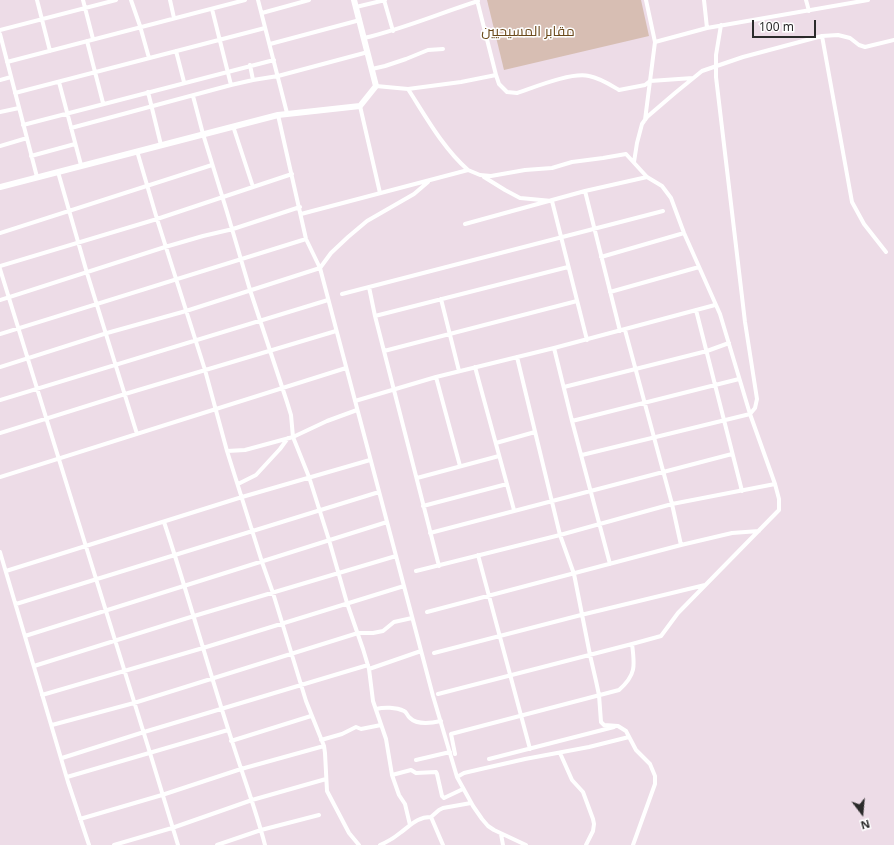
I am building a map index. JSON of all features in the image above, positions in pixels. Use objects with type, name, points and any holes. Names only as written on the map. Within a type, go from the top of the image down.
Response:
[{"type":"street","points":[[37,0],[50,51]]},
{"type":"street","points":[[83,0],[93,39]]},
{"type":"street","points":[[0,30],[116,0]]},
{"type":"street","points":[[131,0],[149,58]]},
{"type":"street","points":[[170,0],[174,18]]},
{"type":"street","points":[[8,62],[140,26],[245,0]]},
{"type":"street","points":[[258,0],[288,113]]},
{"type":"street","points":[[262,13],[309,0]]},
{"type":"street","points":[[376,86],[355,3],[384,0],[393,31]]},
{"type":"street","points":[[364,38],[393,31],[477,0],[496,75],[499,84],[507,92],[517,93],[575,75],[588,76],[603,80],[619,90],[645,85],[650,81],[693,78]]},
{"type":"street","points":[[645,121],[656,42],[646,0]]},
{"type":"street","points":[[704,0],[707,28]]},
{"type":"street","points":[[806,0],[808,11]]},
{"type":"street","points":[[656,42],[721,25],[868,0]]},
{"type":"street","points":[[212,9],[231,86]]},
{"type":"street","points":[[270,44],[360,20]]},
{"type":"street","points":[[582,455],[750,414],[755,408],[757,399],[744,314],[716,77],[716,55],[721,25]]},
{"type":"street","points":[[15,93],[265,28]]},
{"type":"street","points":[[0,34],[37,177]]},
{"type":"street","points":[[634,162],[642,124],[674,93],[702,71],[742,57],[822,36],[838,35],[850,38],[859,45],[865,47],[894,40]]},
{"type":"street","points":[[822,36],[852,202],[864,224],[886,252]]},
{"type":"street","points":[[87,41],[103,103]]},
{"type":"street","points":[[372,68],[399,62],[428,50],[443,49]]},
{"type":"street","points":[[176,51],[184,82]]},
{"type":"street","points":[[71,128],[151,106],[253,80],[278,76],[368,52]]},
{"type":"street","points":[[23,124],[274,60]]},
{"type":"street","points":[[250,65],[253,80]]},
{"type":"street","points":[[376,86],[408,89],[461,82],[496,75]]},
{"type":"street","points":[[0,80],[11,77]]},
{"type":"street","points":[[59,82],[80,165]]},
{"type":"street","points":[[0,186],[278,115],[360,106],[376,86]]},
{"type":"street","points":[[408,89],[446,146],[458,161],[468,170],[480,175],[520,198],[552,201]]},
{"type":"street","points":[[148,92],[161,145]]},
{"type":"street","points":[[194,96],[212,165],[290,415],[290,438],[309,477],[347,603],[358,633],[368,667],[372,694],[386,739],[392,775],[399,795],[405,804],[410,825]]},
{"type":"street","points":[[360,106],[380,193]]},
{"type":"street","points":[[0,112],[19,108]]},
{"type":"street","points":[[278,115],[306,239],[320,268],[412,618],[440,720],[458,778],[471,803],[485,822],[501,834],[526,845]]},
{"type":"street","points":[[233,126],[252,187]]},
{"type":"street","points":[[0,146],[27,138]]},
{"type":"street","points":[[31,156],[75,144]]},
{"type":"street","points":[[137,151],[165,247],[205,370],[227,451],[252,531],[274,593],[311,716],[320,740],[324,746],[327,791],[351,837],[358,845]]},
{"type":"street","points":[[438,694],[661,636],[678,612],[759,531],[779,508],[776,484],[750,414],[720,314],[684,234],[671,198],[662,186],[647,177],[626,154],[572,162],[552,168],[525,170],[491,176],[480,175]]},
{"type":"street","points":[[0,233],[212,165]]},
{"type":"street","points":[[301,214],[468,170]]},
{"type":"street","points":[[58,172],[87,273],[107,333],[137,434]]},
{"type":"street","points":[[178,845],[0,268],[292,174]]},
{"type":"street","points":[[465,224],[585,191],[647,177]]},
{"type":"street","points":[[0,367],[107,333],[186,311],[320,268],[331,253],[367,221],[414,194],[430,180]]},
{"type":"street","points":[[585,191],[620,331]]},
{"type":"street","points":[[552,201],[587,340]]},
{"type":"street","points":[[0,300],[165,247],[232,229],[300,207]]},
{"type":"street","points":[[342,294],[663,211]]},
{"type":"street","points":[[601,257],[684,234]]},
{"type":"street","points":[[0,334],[306,239]]},
{"type":"street","points":[[375,316],[568,267]]},
{"type":"street","points":[[610,292],[699,267]]},
{"type":"street","points":[[369,287],[375,316],[439,566]]},
{"type":"street","points":[[441,299],[459,371]]},
{"type":"street","points":[[0,400],[328,300]]},
{"type":"street","points":[[384,351],[577,301]]},
{"type":"street","points":[[355,401],[436,377],[587,340],[715,305]]},
{"type":"street","points":[[696,310],[742,491]]},
{"type":"street","points":[[625,330],[672,504],[681,545]]},
{"type":"street","points":[[0,433],[336,331]]},
{"type":"street","points":[[564,387],[729,343]]},
{"type":"street","points":[[554,348],[610,564]]},
{"type":"street","points":[[517,357],[560,535],[574,574],[581,615],[599,695],[600,722],[602,724],[618,726],[626,731],[636,750],[650,764],[656,780],[633,845]]},
{"type":"street","points":[[475,367],[514,510]]},
{"type":"street","points":[[0,477],[58,460],[282,387],[346,368]]},
{"type":"street","points":[[436,377],[460,466]]},
{"type":"street","points":[[572,421],[645,404],[739,378]]},
{"type":"street","points":[[227,451],[245,450],[290,438],[327,421],[357,410]]},
{"type":"street","points":[[496,443],[535,432]]},
{"type":"street","points":[[238,484],[256,475],[290,438]]},
{"type":"street","points":[[430,532],[732,454]]},
{"type":"street","points":[[417,478],[499,456]]},
{"type":"street","points":[[6,571],[242,497],[370,460]]},
{"type":"street","points":[[424,506],[507,484]]},
{"type":"street","points":[[416,571],[560,535],[672,504],[776,484]]},
{"type":"street","points":[[16,604],[379,492]]},
{"type":"street","points":[[164,522],[185,586],[231,741],[252,800],[265,845]]},
{"type":"street","points":[[25,636],[387,522]]},
{"type":"street","points":[[427,612],[681,545],[732,533],[759,531]]},
{"type":"street","points":[[0,552],[42,695],[89,845]]},
{"type":"street","points":[[478,555],[530,748]]},
{"type":"street","points":[[34,666],[338,572],[396,556]]},
{"type":"street","points":[[434,653],[581,615],[706,585]]},
{"type":"street","points":[[42,695],[125,672],[404,586]]},
{"type":"street","points":[[52,725],[134,703],[358,633],[373,634],[383,631],[394,622],[412,618]]},
{"type":"street","points":[[455,754],[451,734],[619,690],[632,676],[635,663],[632,644]]},
{"type":"street","points":[[62,758],[144,732],[421,651]]},
{"type":"street","points":[[376,709],[394,707],[405,711],[411,719],[421,722],[434,723],[440,720]]},
{"type":"street","points":[[231,741],[311,716]]},
{"type":"street","points":[[320,740],[342,734],[356,727],[361,729],[381,725]]},
{"type":"street","points":[[489,759],[618,726]]},
{"type":"street","points":[[67,777],[228,730]]},
{"type":"street","points":[[458,778],[469,772],[629,737]]},
{"type":"street","points":[[80,819],[162,795],[241,769],[324,746]]},
{"type":"street","points":[[416,760],[450,752]]},
{"type":"street","points":[[560,753],[572,780],[583,792],[593,819],[593,831],[586,845]]},
{"type":"street","points":[[392,775],[411,770],[416,773],[436,772],[442,796],[444,798],[464,789]]},
{"type":"street","points":[[114,845],[172,828],[252,800],[326,779]]},
{"type":"street","points":[[380,845],[402,832],[415,821],[431,817],[443,808],[471,803]]},
{"type":"street","points":[[217,845],[261,830],[319,815]]},
{"type":"street","points":[[431,817],[443,845]]},
{"type":"street","points":[[501,834],[503,845]]},
{"type":"green space","name":"مقابر المسيحيين","points":[[487,0],[641,0],[649,36],[504,70]]}]
